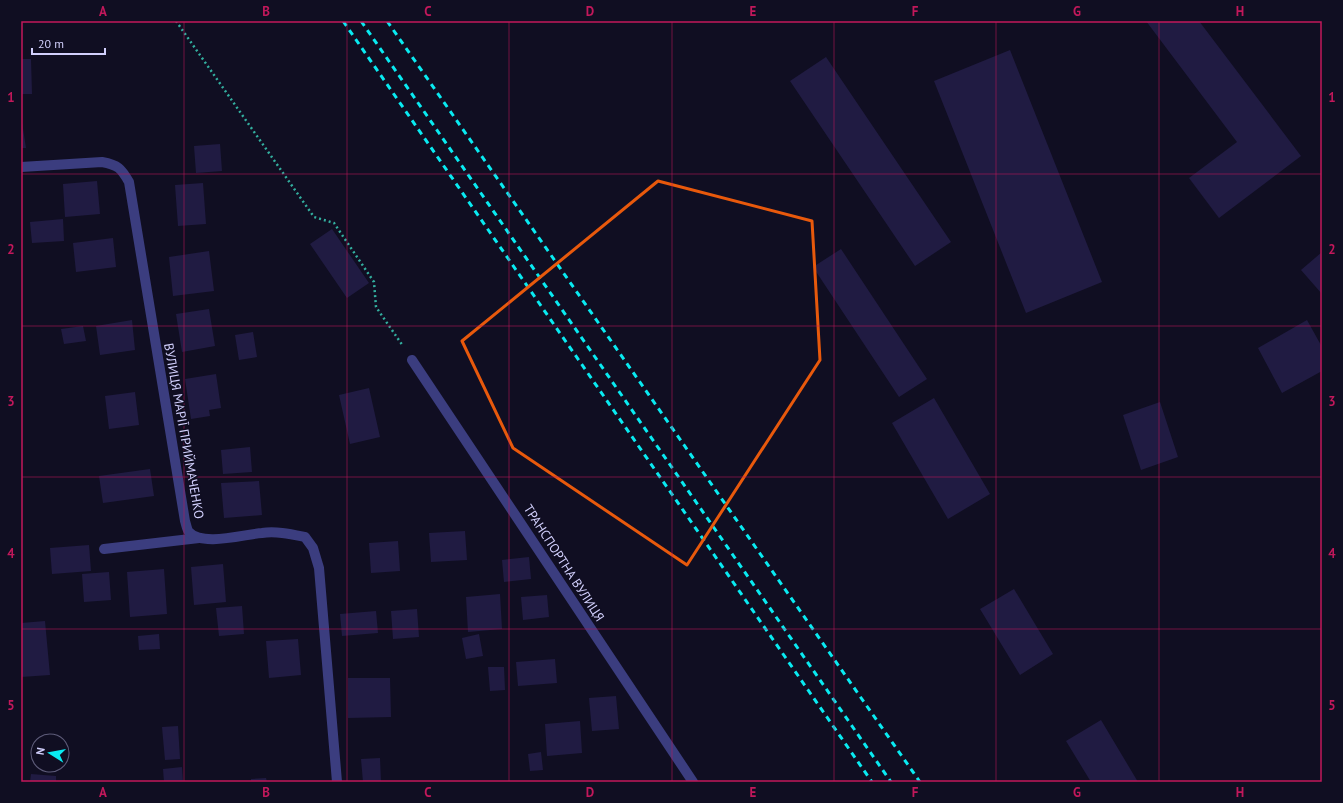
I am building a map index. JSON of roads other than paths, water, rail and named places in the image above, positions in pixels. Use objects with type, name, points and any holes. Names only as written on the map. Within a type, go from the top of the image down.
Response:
[{"type":"street","name":"ВУЛИЦЯ МАРІЇ ПРИЙМАЧЕНКО","points":[[21,167],[102,162],[113,164],[122,170],[129,182],[185,521],[189,532],[198,538],[210,540],[262,532],[281,532],[304,537],[313,548],[319,568],[337,782]]},
{"type":"street","name":"ТРАНСПОРТНА ВУЛИЦЯ","points":[[412,360],[693,782]]},
{"type":"street","points":[[104,549],[198,538]]},
{"type":"railway","points":[[343,21],[872,782]]},
{"type":"railway","points":[[361,21],[891,782]]},
{"type":"railway","points":[[387,21],[920,782]]}]
